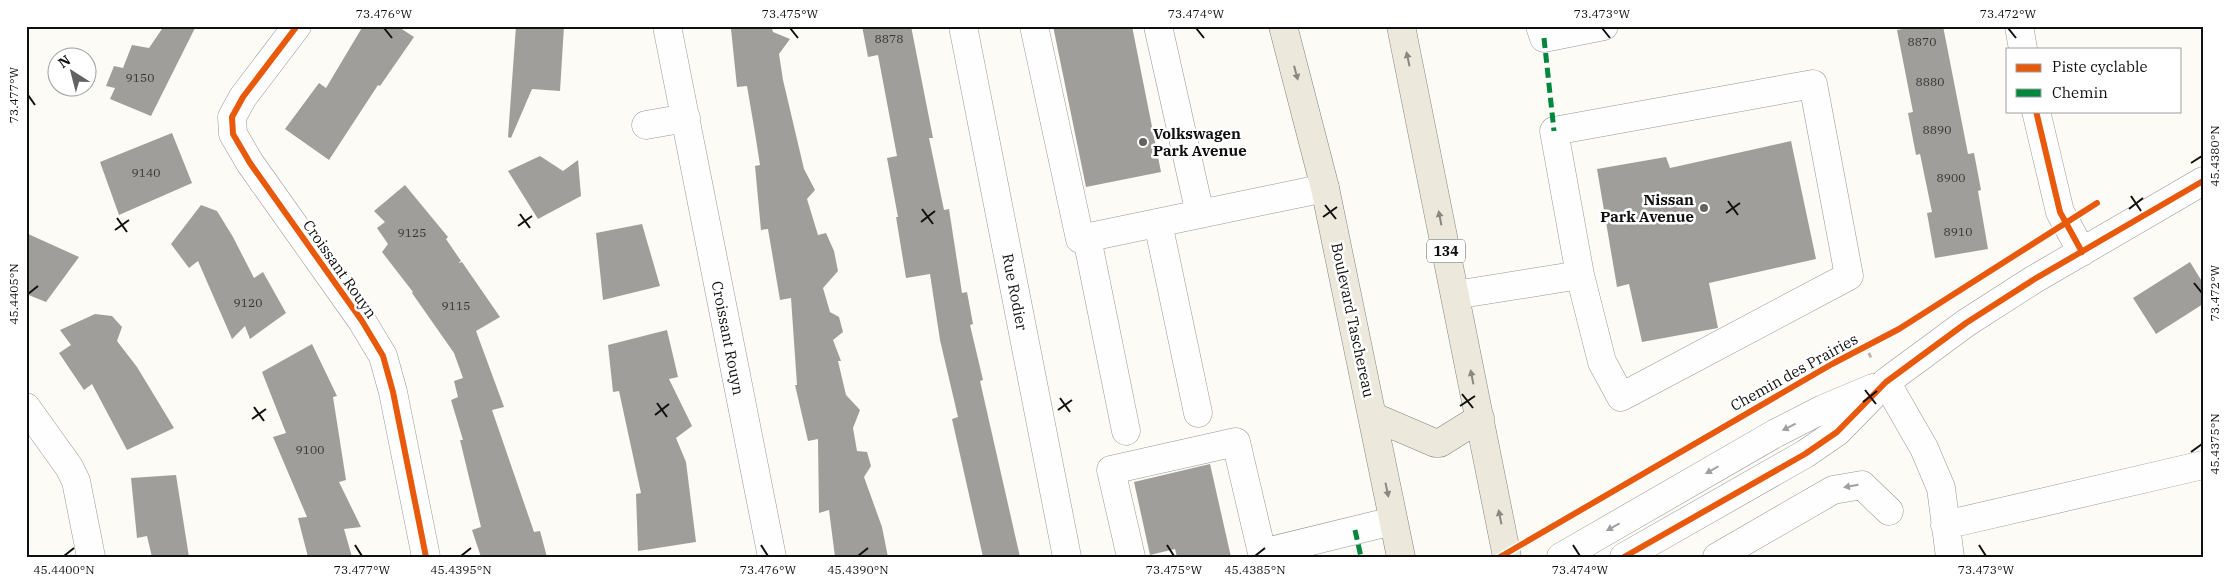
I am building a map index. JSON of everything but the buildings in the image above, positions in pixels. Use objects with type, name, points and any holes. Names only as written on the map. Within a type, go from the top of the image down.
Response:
[{"type":"main road","name":"Boulevard Taschereau","points":[[1283,26],[1325,188],[1401,557]]},
{"type":"main road","name":"134","points":[[1401,26],[1507,557]]},
{"type":"main road","points":[[1372,416],[1435,443],[1448,438],[1480,418]]},
{"type":"street","name":"Croissant Rouyn","points":[[297,26],[243,97],[232,117],[232,134],[250,163],[366,327],[383,356],[393,392],[426,557]]},
{"type":"street","name":"Croissant Rouyn","points":[[668,26],[772,557]]},
{"type":"street","name":"Rue Rodier","points":[[963,26],[1067,557]]},
{"type":"street","points":[[1034,26],[1080,239],[1325,188]]},
{"type":"street","points":[[1158,26],[1200,214]]},
{"type":"street","points":[[1540,26],[1544,38],[1604,26]]},
{"type":"street","points":[[2019,26],[2023,48]]},
{"type":"street","points":[[1812,84],[1849,276],[1621,397],[1602,362],[1580,274],[1554,131],[1812,84]]},
{"type":"street","points":[[2036,112],[2060,212],[2082,252]]},
{"type":"street","points":[[646,125],[686,118]]},
{"type":"street","points":[[1624,557],[1805,454],[1836,432],[1886,382],[1966,324],[2082,252],[2203,182]]},
{"type":"street","points":[[1158,223],[1198,413]]},
{"type":"street","points":[[1087,238],[1126,431]]},
{"type":"street","points":[[1455,295],[1580,274]]},
{"type":"street","points":[[1886,382],[1924,448],[1936,474],[1944,499],[1945,525],[1950,557]]},
{"type":"street","points":[[1561,557],[1776,433],[1823,409],[1886,382]]},
{"type":"street","points":[[26,407],[69,467],[76,481],[91,557]]},
{"type":"street","points":[[1131,557],[1110,470],[1236,442],[1262,555],[1393,521]]},
{"type":"street","points":[[1945,525],[2203,465]]},
{"type":"street","points":[[1717,557],[1833,490],[1862,484],[1889,511]]},
{"type":"marked path","points":[[1544,38],[1554,131]]},
{"type":"marked path","points":[[1355,530],[1361,557]]},
{"type":"cycle path","points":[[297,26],[243,97],[232,117],[233,134],[250,163],[362,321],[383,356],[393,392],[426,557]]},
{"type":"cycle path","points":[[2036,112],[2060,212],[2082,252]]},
{"type":"cycle path","points":[[1624,557],[1805,454],[1837,432],[1886,382],[1966,323],[2033,280],[2203,181]]},
{"type":"cycle path","name":"Chemin des Prairies","points":[[1500,557],[1832,364],[1899,329],[2097,203]]},
{"type":"place","name":"Volkswagen Park Avenue","points":[[1143,142]]},
{"type":"place","name":"Nissan Park Avenue","points":[[1704,208]]}]
